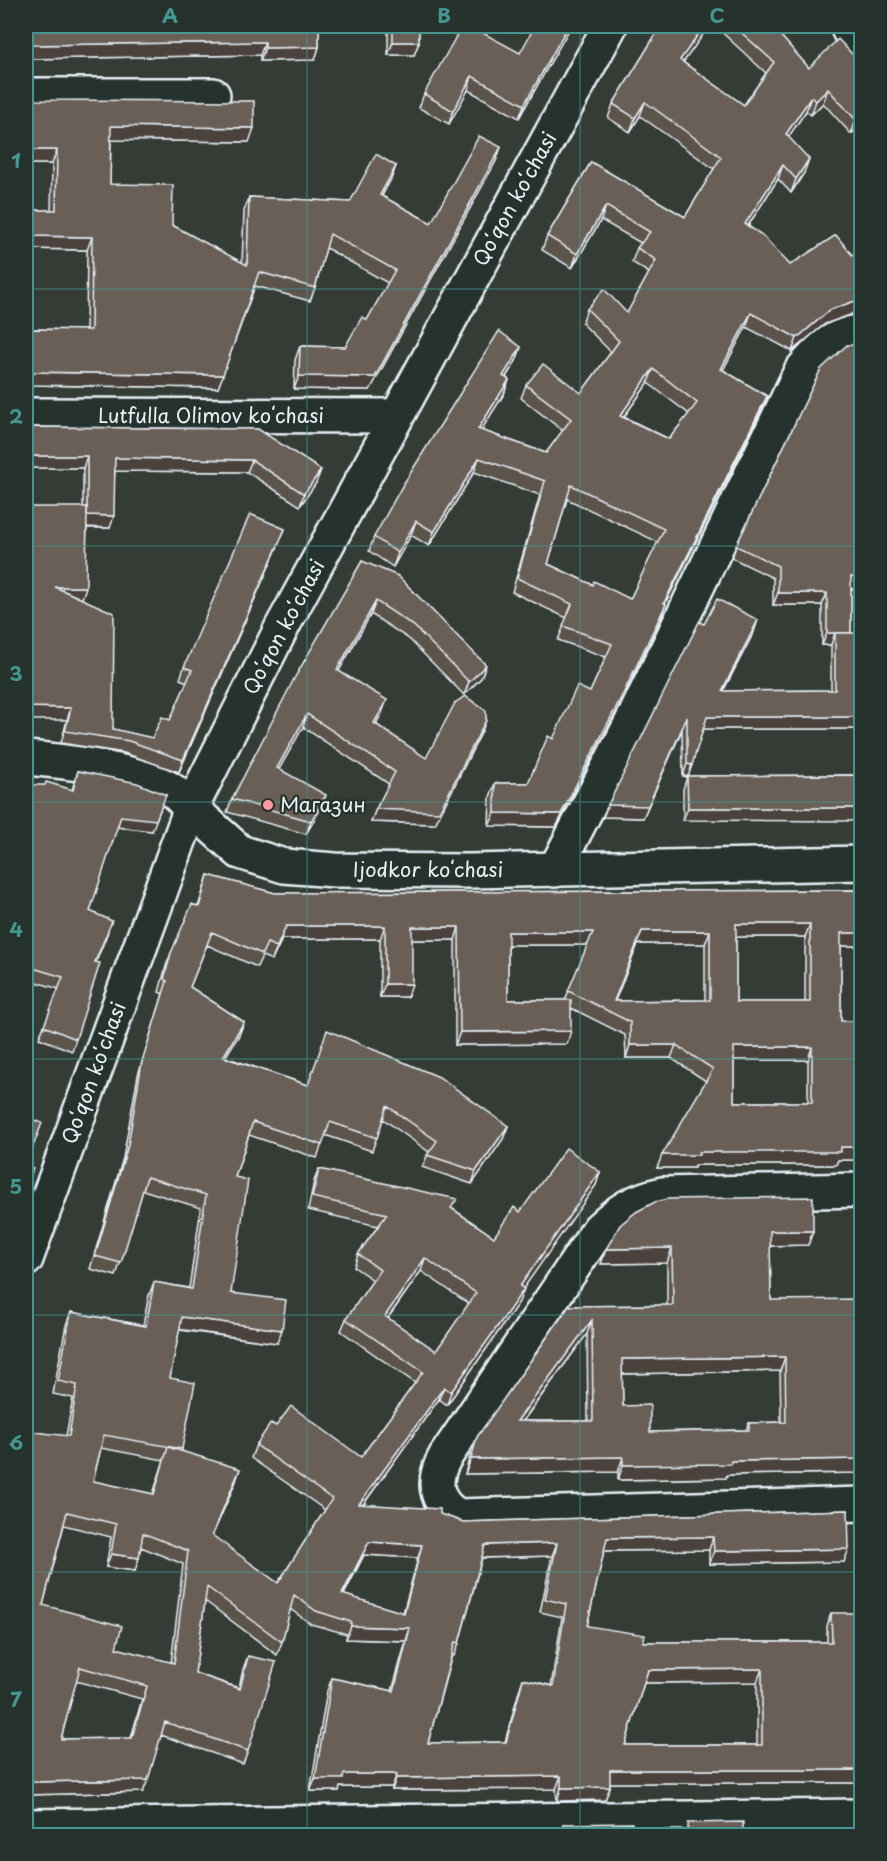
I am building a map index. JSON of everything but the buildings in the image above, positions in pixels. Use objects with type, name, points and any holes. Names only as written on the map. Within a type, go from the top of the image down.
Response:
[{"type":"street","name":"Qoʻqon koʻchasi","points":[[26,1259],[191,808],[282,627],[610,26]]},
{"type":"street","points":[[847,26],[861,57]]},
{"type":"street","points":[[26,95],[213,95]]},
{"type":"street","points":[[555,870],[636,714],[801,371],[817,352],[838,337],[861,332]]},
{"type":"street","name":"Lutfulla Olimov koʻchasi","points":[[26,415],[397,416]]},
{"type":"street","name":"Ijodkor koʻchasi","points":[[26,758],[53,760],[144,778],[171,790],[240,852],[284,866],[335,870],[555,870],[861,863]]},
{"type":"street","points":[[861,1190],[662,1194],[641,1199],[618,1210],[599,1229],[445,1457],[437,1470],[436,1485],[440,1502],[458,1516],[861,1504]]},
{"type":"street","points":[[26,1826],[116,1831],[861,1816]]},
{"type":"place","name":"Магазин","points":[[268,805]]}]
